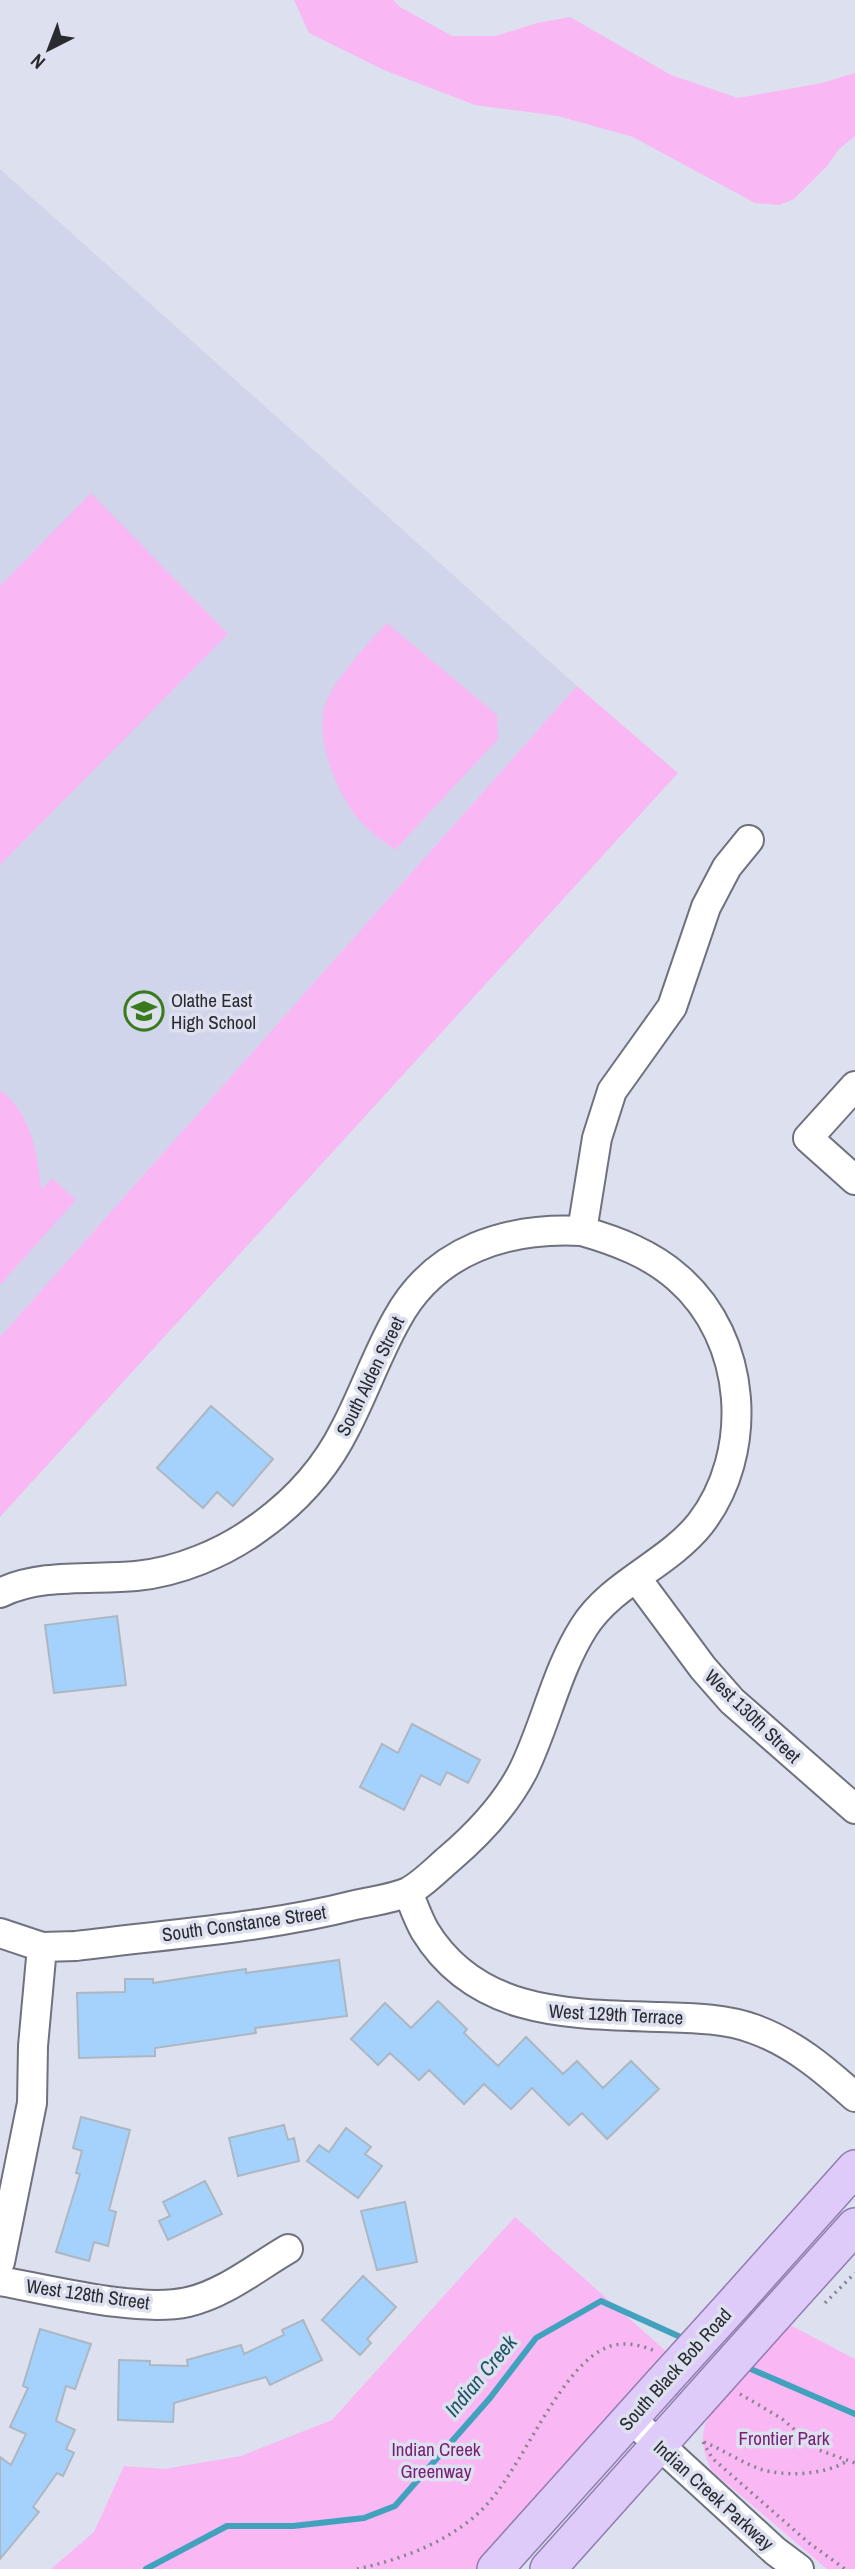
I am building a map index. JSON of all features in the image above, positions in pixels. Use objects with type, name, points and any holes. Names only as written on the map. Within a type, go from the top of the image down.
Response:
[{"type":"main road","name":"South Black Bob Road","points":[[495,2569],[855,2168]]},
{"type":"main road","name":"South Black Bob Road","points":[[548,2569],[855,2226]]},
{"type":"street","points":[[582,1231],[597,1138],[612,1091],[672,1007],[706,907],[727,867],[749,840]]},
{"type":"street","points":[[855,1086],[808,1138],[855,1180]]},
{"type":"street","name":"South Alden Street","points":[[0,1593],[38,1581],[139,1576],[201,1559],[239,1541],[283,1510],[304,1490],[325,1462],[344,1431],[398,1316],[414,1293],[435,1273],[482,1243],[515,1233],[548,1229],[582,1231]]},
{"type":"street","name":"South Constance Street","points":[[42,1947],[76,1946],[312,1916],[408,1892],[469,1842],[497,1808],[521,1773],[568,1654],[586,1623],[608,1600],[685,1541],[718,1496],[734,1453],[737,1412],[734,1387],[723,1344],[704,1309],[681,1280],[644,1254],[613,1239],[582,1231]]},
{"type":"street","name":"West 130th Street","points":[[637,1579],[703,1668],[732,1701],[855,1809]]},
{"type":"street","name":"West 129th Terrace","points":[[408,1892],[425,1931],[449,1959],[472,1979],[504,1998],[536,2009],[570,2014],[705,2019],[752,2028],[793,2046],[855,2097]]},
{"type":"street","points":[[0,1933],[42,1947],[33,2046],[32,2103],[0,2262]]},
{"type":"street","name":"West 128th Street","points":[[0,2281],[151,2304],[188,2302],[222,2288],[288,2249]]},
{"type":"street","name":"Indian Creek Parkway","points":[[630,2418],[775,2551],[799,2569]]},
{"type":"path","points":[[845,2569],[809,2543],[712,2458],[703,2442],[761,2469],[777,2473],[824,2471],[847,2461]]},
{"type":"shaded area","name":"Olathe East High School","points":[[0,169],[577,686],[0,1337]]},
{"type":"green space","points":[[294,0],[393,0],[400,7],[452,36],[496,36],[537,23],[570,17],[671,75],[738,98],[822,83],[855,73],[855,136],[839,149],[827,166],[794,199],[779,205],[755,203],[633,137],[558,116],[475,105],[384,70],[309,33]]},
{"type":"green space","points":[[91,493],[228,634],[0,865],[0,586]]},
{"type":"green space","points":[[387,623],[497,715],[498,739],[395,850],[366,827],[345,800],[326,754],[322,723],[327,699],[333,688]]},
{"type":"green space","points":[[577,686],[678,773],[0,1517],[0,1337]]},
{"type":"green space","points":[[0,1090],[11,1099],[26,1122],[38,1162],[41,1190],[52,1178],[76,1200],[0,1285]]},
{"type":"green space","name":"Indian Creek Greenway","points":[[515,2217],[669,2354],[478,2569],[51,2569],[94,2532],[124,2466],[164,2469],[241,2456],[332,2420]]},
{"type":"green space","name":"Frontier Park","points":[[790,2325],[855,2359],[855,2569],[827,2569],[712,2471],[704,2451],[704,2429],[716,2406]]},
{"type":"building","points":[[211,1406],[273,1459],[233,1506],[217,1492],[203,1508],[157,1468]]},
{"type":"building","points":[[117,1616],[126,1685],[54,1693],[45,1625]]},
{"type":"building","points":[[412,1724],[480,1760],[468,1783],[447,1772],[440,1785],[421,1775],[404,1810],[360,1787],[382,1744],[398,1753]]},
{"type":"building","points":[[339,1960],[347,2016],[255,2028],[256,2033],[155,2048],[155,2056],[79,2058],[77,1993],[125,1992],[125,1979],[153,1979],[153,1983],[246,1969],[246,1973]]},
{"type":"building","points":[[438,2001],[467,2029],[464,2033],[498,2066],[526,2037],[563,2074],[577,2061],[603,2088],[631,2061],[659,2089],[607,2139],[582,2113],[569,2125],[532,2088],[511,2109],[484,2084],[464,2104],[429,2070],[419,2080],[390,2053],[378,2065],[351,2039],[385,2003],[411,2028]]},
{"type":"building","points":[[81,2117],[130,2130],[109,2210],[116,2212],[108,2246],[94,2242],[89,2261],[56,2252],[80,2174],[76,2173],[82,2151],[73,2148]]},
{"type":"building","points":[[284,2125],[288,2140],[294,2138],[299,2161],[238,2176],[229,2138]]},
{"type":"building","points":[[346,2128],[371,2147],[365,2154],[382,2166],[358,2198],[307,2161],[319,2145],[329,2152]]},
{"type":"building","points":[[205,2181],[222,2214],[168,2240],[159,2221],[170,2216],[163,2202]]},
{"type":"building","points":[[405,2202],[417,2262],[377,2270],[361,2211]]},
{"type":"building","points":[[363,2276],[396,2307],[367,2339],[371,2343],[360,2355],[322,2320]]},
{"type":"building","points":[[303,2320],[322,2360],[270,2385],[266,2377],[174,2403],[173,2422],[118,2420],[119,2360],[150,2361],[150,2365],[188,2366],[187,2360],[241,2345],[244,2354],[284,2335],[282,2330]]},
{"type":"building","points":[[40,2329],[91,2344],[75,2389],[66,2386],[56,2421],[75,2430],[66,2449],[74,2453],[63,2476],[57,2473],[33,2507],[39,2512],[0,2559],[0,2457],[11,2465],[26,2434],[10,2427],[28,2388],[23,2386]]},
{"type":"waterway","name":"Indian Creek","points":[[146,2569],[227,2526],[293,2526],[364,2518],[395,2506],[490,2398],[536,2338],[601,2301],[687,2340]]},
{"type":"waterway","name":"Indian Creek","points":[[744,2366],[855,2414]]},
{"type":"place","name":"Olathe East High School","points":[[144,1011]]}]
